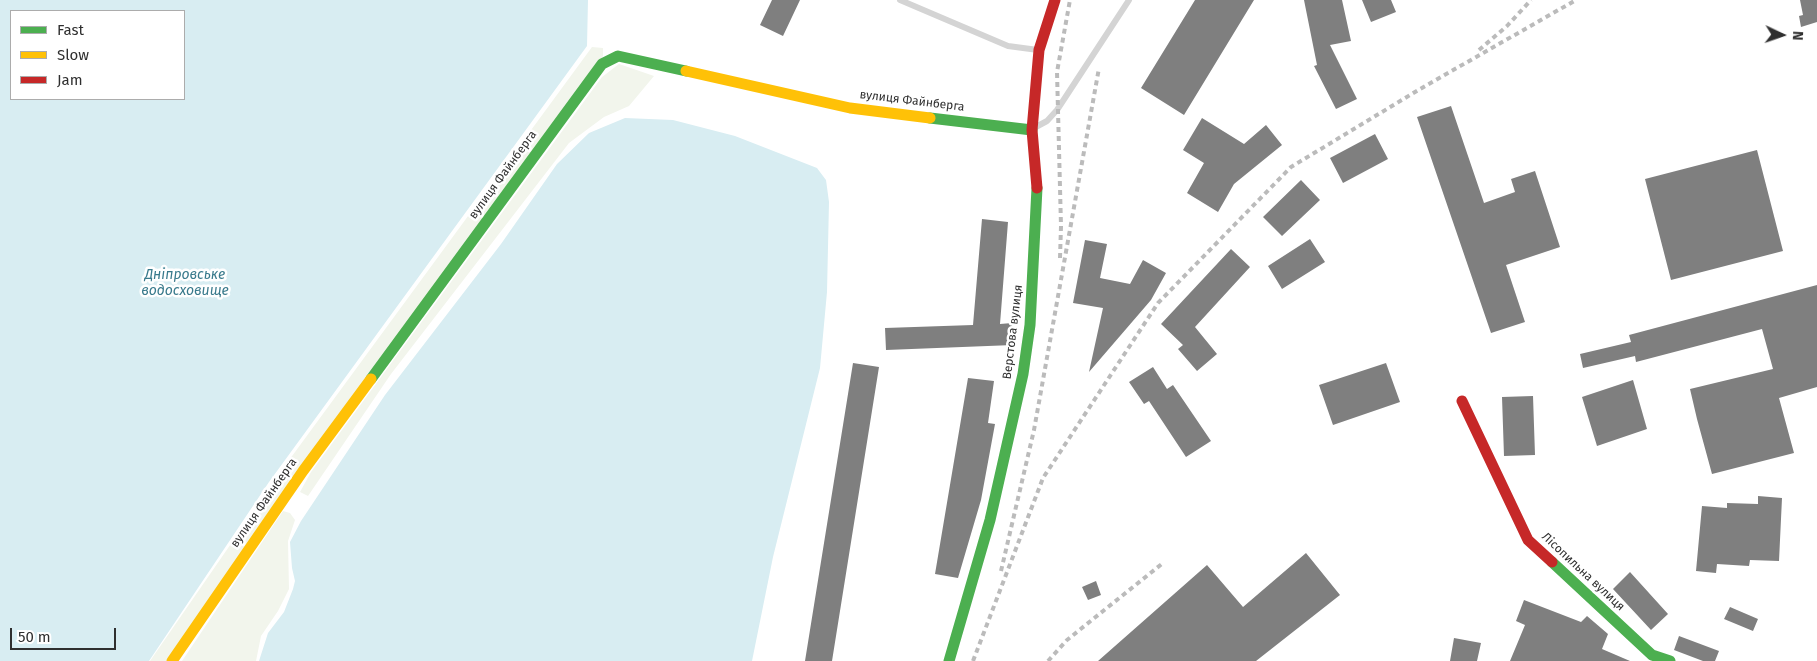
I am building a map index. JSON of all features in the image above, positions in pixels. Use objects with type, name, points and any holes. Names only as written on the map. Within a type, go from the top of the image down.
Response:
[{"type":"street","name":"Верстова вулиця","points":[[949,661],[990,520],[1023,374],[1030,325],[1037,222],[1037,175],[1032,130],[1039,50],[1055,0]]},
{"type":"street","name":"вулиця Файнберга","points":[[172,661],[303,471],[602,64],[618,56],[850,108],[1032,130]]},
{"type":"street","name":"Лісопильна вулиця","points":[[1462,401],[1528,540],[1652,655],[1670,661]]},
{"type":"lane","points":[[900,0],[1008,46],[1039,50]]},
{"type":"lane","points":[[1032,130],[1047,121],[1057,110],[1129,0]]},
{"type":"shaded area","points":[[592,47],[603,48],[603,56],[168,661],[150,661],[284,467]]},
{"type":"shaded area","points":[[619,64],[654,76],[629,106],[604,117],[569,143],[391,374],[308,496],[300,492],[311,472],[602,77]]},
{"type":"shaded area","points":[[283,511],[290,513],[295,520],[288,541],[289,589],[278,611],[261,636],[256,661],[182,661]]},
{"type":"water","name":"Дніпровське водосховище","points":[[0,0],[588,0],[587,46],[269,482],[149,661],[0,661]]},
{"type":"water","points":[[625,118],[673,120],[735,136],[817,168],[826,180],[829,202],[827,292],[820,368],[773,557],[752,661],[259,661],[268,633],[284,612],[293,589],[295,581],[290,542],[301,521],[385,395],[501,244],[557,164],[589,133]]},
{"type":"building","points":[[772,0],[800,0],[783,36],[760,25]]},
{"type":"building","points":[[1195,0],[1254,0],[1184,115],[1141,88]]},
{"type":"building","points":[[1304,0],[1342,0],[1351,41],[1330,45],[1357,99],[1336,109],[1314,66],[1317,65]]},
{"type":"building","points":[[1362,0],[1391,0],[1396,12],[1371,22]]},
{"type":"building","points":[[1800,0],[1817,0],[1817,22],[1801,27],[1799,16],[1803,15]]},
{"type":"building","points":[[1451,106],[1484,203],[1515,192],[1511,179],[1535,171],[1560,247],[1506,265],[1525,322],[1491,333],[1417,117]]},
{"type":"building","points":[[1202,118],[1244,144],[1266,125],[1282,145],[1234,184],[1218,212],[1187,193],[1204,163],[1183,150]]},
{"type":"building","points":[[1375,134],[1388,159],[1343,183],[1330,158]]},
{"type":"building","points":[[1757,150],[1783,251],[1671,280],[1645,179]]},
{"type":"building","points":[[1301,180],[1320,200],[1282,236],[1263,217]]},
{"type":"building","points":[[982,219],[1008,222],[1000,324],[1012,323],[1013,345],[886,350],[885,328],[973,325]]},
{"type":"building","points":[[1310,239],[1325,262],[1282,289],[1268,266]]},
{"type":"building","points":[[1085,240],[1107,244],[1100,278],[1130,284],[1143,260],[1166,273],[1151,300],[1089,372],[1103,308],[1073,303]]},
{"type":"building","points":[[1231,249],[1250,267],[1195,327],[1217,354],[1197,371],[1178,349],[1183,345],[1161,324]]},
{"type":"building","points":[[1817,285],[1817,387],[1779,398],[1794,453],[1712,474],[1697,419],[1690,389],[1773,369],[1762,329],[1636,362],[1635,356],[1583,368],[1580,354],[1631,342],[1629,335]]},
{"type":"building","points":[[853,363],[879,367],[832,661],[805,661]]},
{"type":"building","points":[[1386,363],[1400,402],[1333,425],[1319,385]]},
{"type":"building","points":[[1153,367],[1167,389],[1173,385],[1211,441],[1186,457],[1149,401],[1144,404],[1129,382]]},
{"type":"building","points":[[968,378],[994,381],[988,423],[995,424],[981,500],[958,578],[935,574]]},
{"type":"building","points":[[1633,380],[1647,429],[1597,446],[1582,397]]},
{"type":"building","points":[[1533,396],[1535,455],[1504,456],[1502,397]]},
{"type":"building","points":[[1758,496],[1782,498],[1779,561],[1750,560],[1749,566],[1717,564],[1716,573],[1696,571],[1702,506],[1727,508],[1727,503],[1758,504]]},
{"type":"building","points":[[1306,553],[1340,595],[1256,661],[1098,661],[1207,565],[1243,607]]},
{"type":"building","points":[[1630,572],[1668,614],[1651,630],[1613,589]]},
{"type":"building","points":[[1096,581],[1101,595],[1088,600],[1082,587]]},
{"type":"building","points":[[1524,600],[1581,622],[1587,616],[1608,634],[1602,649],[1630,661],[1510,661],[1525,625],[1516,621]]},
{"type":"building","points":[[1730,607],[1758,619],[1753,631],[1724,619]]},
{"type":"building","points":[[1679,636],[1719,651],[1715,661],[1703,661],[1674,650]]},
{"type":"building","points":[[1454,638],[1481,643],[1477,661],[1450,661]]},
{"type":"railway","points":[[1060,258],[1061,226],[1057,72],[1070,0]]},
{"type":"railway","points":[[1479,50],[1507,26],[1531,0]]},
{"type":"railway","points":[[973,661],[1043,478],[1158,303],[1291,167],[1420,89],[1576,0]]},
{"type":"railway","points":[[1001,571],[1034,430],[1099,68]]},
{"type":"railway","points":[[1048,661],[1067,640],[1163,563]]},
{"type":"traffic: fast","points":[[371,379],[602,64],[618,56],[686,71]]},
{"type":"traffic: fast","points":[[930,118],[1032,130]]},
{"type":"traffic: fast","points":[[949,661],[990,520],[1023,374],[1030,325],[1037,188]]},
{"type":"traffic: fast","points":[[1552,562],[1652,655],[1670,661]]},
{"type":"traffic: slow","points":[[686,71],[850,108],[930,118]]},
{"type":"traffic: slow","points":[[172,661],[303,471],[371,379]]},
{"type":"traffic: jam","points":[[1037,188],[1032,130],[1039,50],[1055,0]]},
{"type":"traffic: jam","points":[[1462,401],[1528,540],[1552,562]]}]
